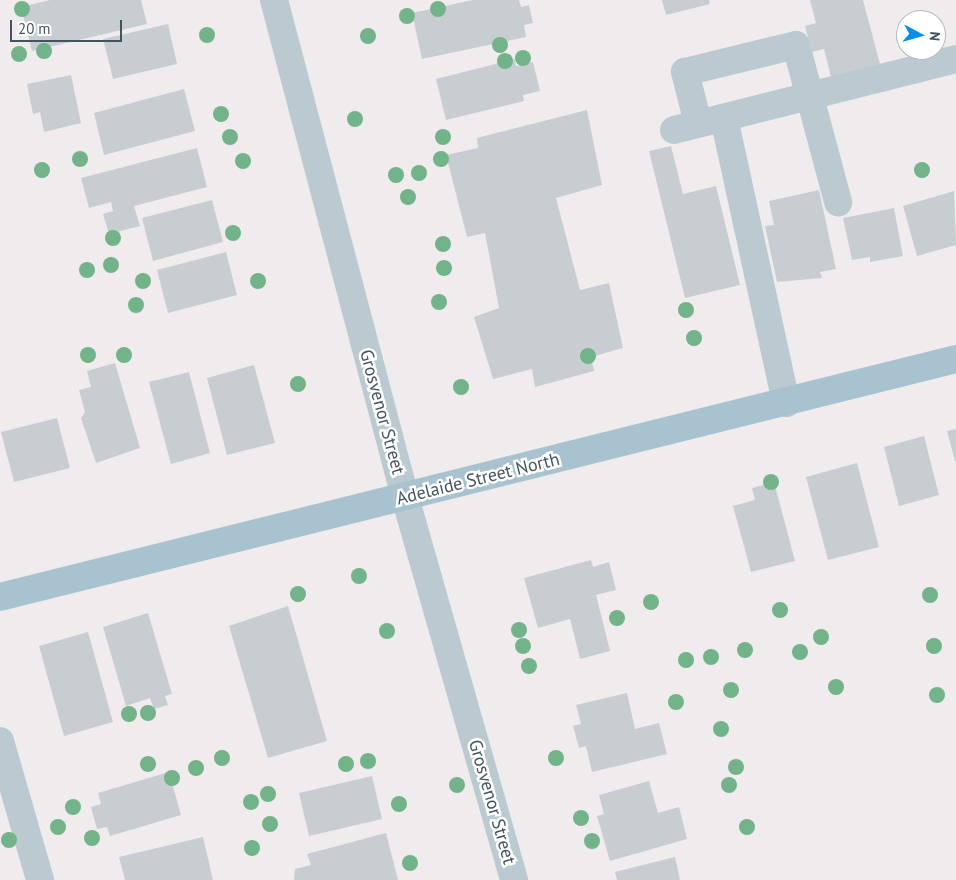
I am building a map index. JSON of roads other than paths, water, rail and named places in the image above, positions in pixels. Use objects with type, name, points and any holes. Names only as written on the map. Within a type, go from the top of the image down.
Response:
[{"type":"main road","name":"Adelaide Street North","points":[[0,598],[956,359]]},
{"type":"street","name":"Grosvenor Street","points":[[274,0],[405,496],[514,880]]},
{"type":"street","points":[[786,403],[699,124],[686,72],[796,45],[838,202]]},
{"type":"street","points":[[699,124],[956,59]]},
{"type":"street","points":[[0,740],[40,880]]}]
